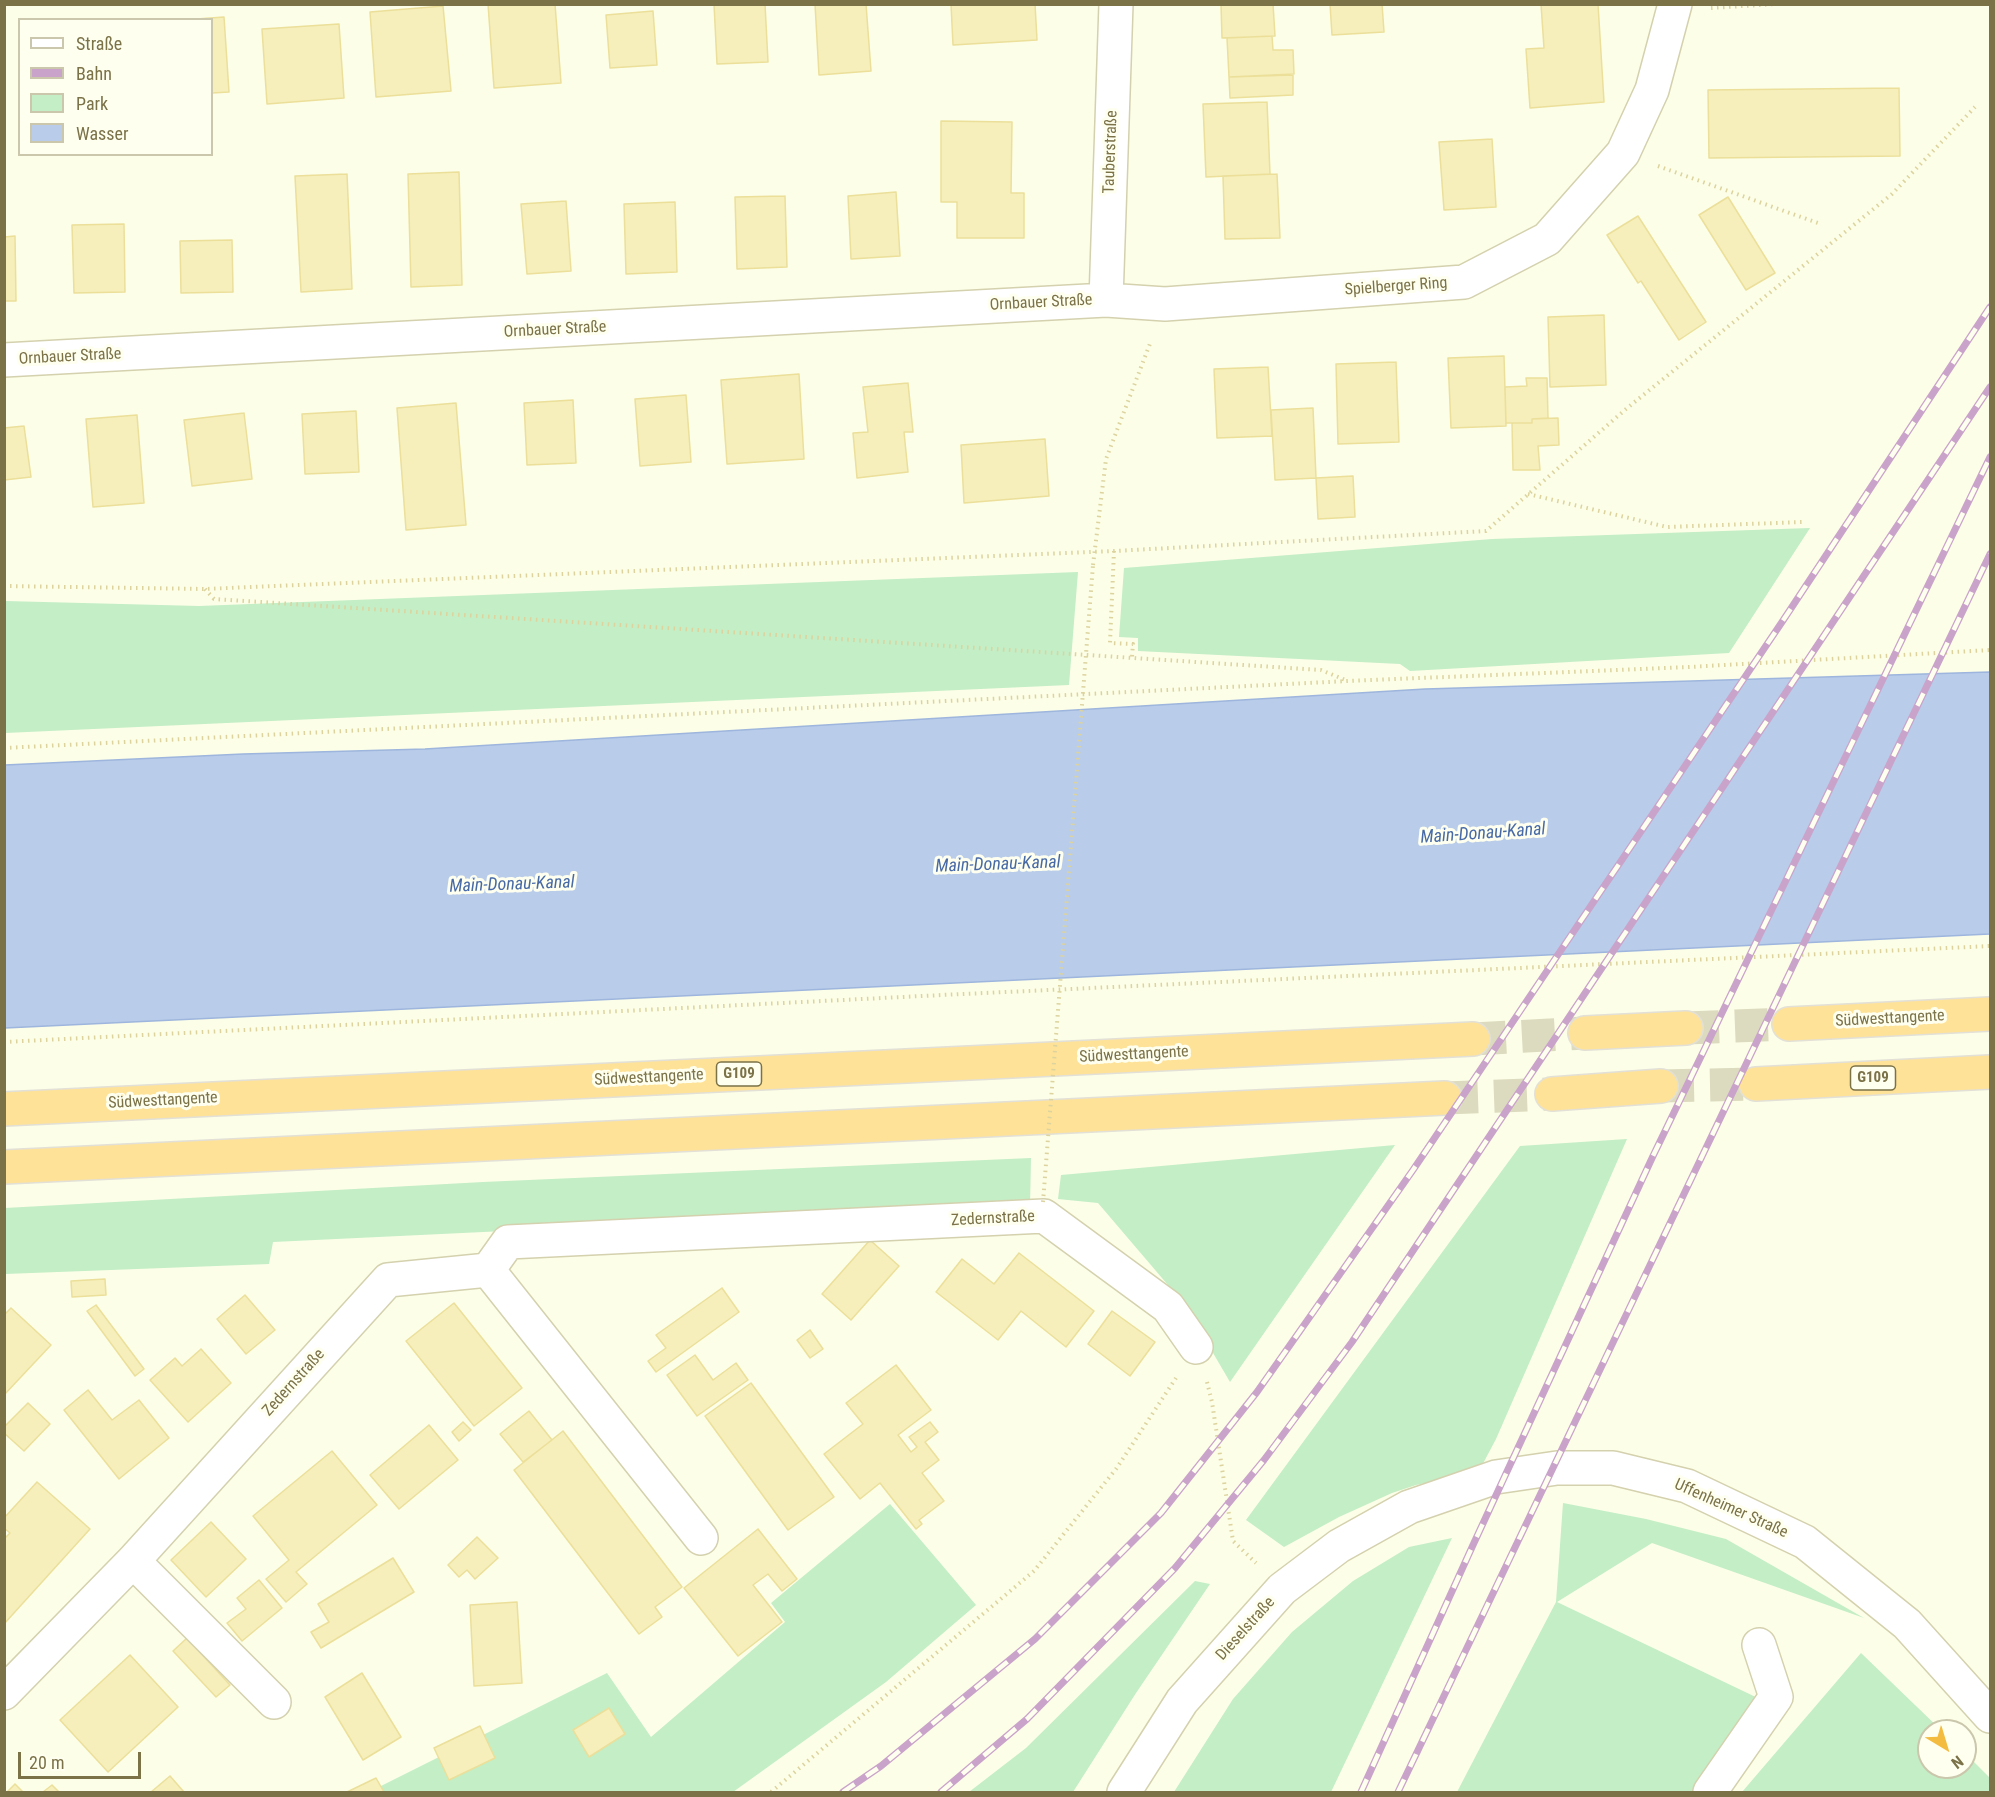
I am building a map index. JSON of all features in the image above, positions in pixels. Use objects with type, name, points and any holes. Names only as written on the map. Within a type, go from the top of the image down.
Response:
[{"type":"highway","name":"Südwesttangente","points":[[1790,1024],[1990,1014]]},
{"type":"highway","points":[[1585,1033],[1686,1028]]},
{"type":"highway","name":"Südwesttangente","points":[[4,1109],[1473,1039]]},
{"type":"highway","name":"G109","points":[[1756,1084],[1990,1072]]},
{"type":"highway","points":[[1552,1094],[1661,1086]]},
{"type":"highway","points":[[4,1167],[1445,1098]]},
{"type":"street","name":"Tauberstraße","points":[[1106,300],[1116,4]]},
{"type":"street","name":"Spielberger Ring","points":[[1106,300],[1165,304],[1464,282],[1547,239],[1623,153],[1652,90],[1674,7]]},
{"type":"street","name":"Ornbauer Straße","points":[[4,360],[1106,300]]},
{"type":"street","name":"Zedernstraße","points":[[4,1693],[133,1561],[388,1280],[488,1270],[508,1242],[1044,1216],[1168,1307],[1196,1347]]},
{"type":"street","points":[[488,1270],[701,1538]]},
{"type":"street","name":"Uffenheimer Straße","points":[[1409,1507],[1497,1477],[1557,1468],[1614,1468],[1687,1486],[1805,1542],[1906,1624],[1990,1716]]},
{"type":"street","name":"Dieselstraße","points":[[1124,1792],[1182,1701],[1282,1589],[1339,1546],[1409,1507]]},
{"type":"street","points":[[133,1561],[274,1702]]},
{"type":"street","points":[[1710,1792],[1776,1697],[1759,1645]]},
{"type":"path","points":[[1674,7],[1775,4]]},
{"type":"path","points":[[4,586],[204,588],[1114,551],[1486,531],[1626,409],[1892,194],[1976,107]]},
{"type":"path","points":[[1623,153],[1818,223]]},
{"type":"path","points":[[1043,1202],[1092,566],[1106,459],[1165,304]]},
{"type":"path","points":[[1527,494],[1667,527],[1803,522]]},
{"type":"path","points":[[1114,551],[1110,643],[1133,644],[1132,657]]},
{"type":"path","points":[[204,588],[214,599],[226,600],[1321,670],[1348,681]]},
{"type":"path","points":[[4,748],[1348,681],[1689,667],[1990,650]]},
{"type":"path","points":[[4,1042],[1990,946]]},
{"type":"path","points":[[1196,1347],[1212,1402],[1233,1541],[1282,1589]]},
{"type":"path","points":[[771,1792],[1034,1571],[1116,1469],[1196,1347]]},
{"type":"green space","points":[[1810,528],[1729,653],[1410,671],[1400,664],[1138,651],[1138,638],[1119,637],[1124,568],[1492,539]]},
{"type":"green space","points":[[1078,572],[1069,685],[5,733],[5,601],[199,606]]},
{"type":"green space","points":[[1627,1139],[1496,1439],[1478,1473],[1416,1485],[1392,1493],[1339,1517],[1284,1547],[1246,1520],[1520,1146]]},
{"type":"green space","points":[[1395,1145],[1230,1382],[1185,1305],[1098,1203],[1058,1199],[1061,1175]]},
{"type":"green space","points":[[1031,1158],[1030,1206],[273,1242],[269,1264],[5,1274],[5,1208],[483,1182]]},
{"type":"green space","points":[[1563,1503],[1646,1519],[1726,1539],[1864,1618],[1652,1543],[1557,1602],[1764,1701],[1698,1792],[1457,1792],[1556,1602]]},
{"type":"green space","points":[[890,1504],[976,1605],[886,1682],[733,1792],[369,1792],[607,1673],[651,1737],[785,1622],[771,1603]]},
{"type":"green space","points":[[1452,1538],[1331,1792],[1174,1792],[1233,1699],[1292,1632],[1353,1581],[1409,1547]]},
{"type":"green space","points":[[1195,1581],[1210,1584],[1136,1693],[1073,1792],[969,1792],[1026,1748]]},
{"type":"green space","points":[[1861,1653],[1930,1719],[1917,1719],[1917,1779],[1977,1779],[1977,1765],[1990,1778],[1990,1792],[1742,1792]]},
{"type":"water","name":"Main-Donau-Kanal","points":[[1990,672],[1990,934],[5,1028],[5,765],[243,754],[425,749],[1425,689]]},
{"type":"building","points":[[488,4],[555,4],[561,83],[494,88]]},
{"type":"building","points":[[714,4],[765,4],[768,62],[717,64]]},
{"type":"building","points":[[815,4],[866,4],[871,71],[819,75]]},
{"type":"building","points":[[951,4],[1035,4],[1037,40],[953,45]]},
{"type":"building","points":[[1221,4],[1273,4],[1275,36],[1222,38]]},
{"type":"building","points":[[1330,4],[1382,4],[1384,32],[1332,35]]},
{"type":"building","points":[[1541,4],[1598,4],[1604,102],[1530,108],[1526,49],[1544,48]]},
{"type":"building","points":[[443,6],[451,91],[376,97],[370,12]]},
{"type":"building","points":[[653,11],[657,65],[610,68],[606,15]]},
{"type":"building","points":[[224,17],[229,92],[213,93],[213,18],[210,18]]},
{"type":"building","points":[[339,24],[344,98],[267,104],[262,29]]},
{"type":"building","points":[[1272,36],[1273,50],[1293,50],[1294,74],[1229,77],[1227,38]]},
{"type":"building","points":[[1293,75],[1293,95],[1230,98],[1229,77]]},
{"type":"building","points":[[1899,88],[1900,156],[1709,158],[1708,90]]},
{"type":"building","points":[[1267,102],[1270,174],[1206,177],[1203,104]]},
{"type":"building","points":[[941,121],[1012,122],[1011,193],[1024,193],[1024,238],[957,238],[957,202],[941,202]]},
{"type":"building","points":[[1492,139],[1496,207],[1444,210],[1439,142]]},
{"type":"building","points":[[459,172],[462,285],[411,287],[408,174]]},
{"type":"building","points":[[347,174],[352,289],[301,292],[295,176]]},
{"type":"building","points":[[1277,174],[1280,238],[1225,239],[1223,176]]},
{"type":"building","points":[[896,192],[900,256],[851,259],[848,196]]},
{"type":"building","points":[[785,196],[787,267],[737,269],[735,197]]},
{"type":"building","points":[[1728,197],[1775,273],[1746,290],[1699,215]]},
{"type":"building","points":[[566,201],[571,271],[527,274],[521,204]]},
{"type":"building","points":[[675,202],[677,272],[626,274],[624,204]]},
{"type":"building","points":[[1638,216],[1706,322],[1679,340],[1641,281],[1638,283],[1607,235]]},
{"type":"building","points":[[124,224],[125,292],[74,293],[72,225]]},
{"type":"building","points":[[15,236],[16,301],[4,301],[4,237]]},
{"type":"building","points":[[232,240],[233,292],[181,293],[180,241]]},
{"type":"building","points":[[1604,315],[1606,385],[1550,387],[1548,317]]},
{"type":"building","points":[[1504,356],[1506,426],[1451,428],[1448,358]]},
{"type":"building","points":[[1396,362],[1399,442],[1338,444],[1336,364]]},
{"type":"building","points":[[1268,367],[1272,436],[1217,438],[1214,369]]},
{"type":"building","points":[[799,374],[804,459],[727,464],[721,380]]},
{"type":"building","points":[[1526,378],[1547,378],[1548,418],[1532,419],[1532,423],[1506,423],[1505,387],[1527,386]]},
{"type":"building","points":[[908,383],[913,432],[904,432],[908,472],[857,478],[853,433],[868,432],[863,387]]},
{"type":"building","points":[[686,395],[691,462],[640,466],[635,399]]},
{"type":"building","points":[[573,400],[576,463],[527,465],[524,403]]},
{"type":"building","points":[[456,403],[466,525],[406,530],[397,408]]},
{"type":"building","points":[[1313,408],[1316,478],[1275,480],[1271,410]]},
{"type":"building","points":[[356,411],[359,472],[305,474],[302,414]]},
{"type":"building","points":[[244,413],[252,479],[192,486],[184,420]]},
{"type":"building","points":[[137,415],[144,503],[93,507],[86,419]]},
{"type":"building","points":[[1558,418],[1559,445],[1538,446],[1540,470],[1513,470],[1512,423],[1532,423],[1532,419]]},
{"type":"building","points":[[24,426],[31,477],[4,480],[4,428]]},
{"type":"building","points":[[1045,439],[1049,496],[964,503],[961,445]]},
{"type":"building","points":[[1353,476],[1355,517],[1318,519],[1316,478]]},
{"type":"building","points":[[870,1240],[899,1266],[851,1320],[822,1294]]},
{"type":"building","points":[[1019,1253],[1094,1311],[1066,1347],[1021,1311],[998,1340],[936,1292],[962,1259],[994,1284]]},
{"type":"building","points":[[105,1279],[106,1295],[72,1297],[71,1281]]},
{"type":"building","points":[[722,1288],[739,1312],[656,1372],[648,1361],[666,1348],[656,1335]]},
{"type":"building","points":[[245,1295],[275,1330],[246,1354],[217,1319]]},
{"type":"building","points":[[454,1303],[522,1388],[474,1426],[406,1341]]},
{"type":"building","points":[[96,1305],[144,1369],[135,1376],[87,1311]]},
{"type":"building","points":[[11,1308],[51,1345],[4,1395],[4,1315]]},
{"type":"building","points":[[1112,1311],[1155,1342],[1130,1376],[1088,1344]]},
{"type":"building","points":[[810,1330],[823,1349],[810,1358],[797,1340]]},
{"type":"building","points":[[201,1349],[231,1383],[188,1422],[150,1380],[175,1358],[182,1366]]},
{"type":"building","points":[[695,1355],[713,1380],[736,1363],[748,1380],[697,1416],[667,1375]]},
{"type":"building","points":[[896,1365],[931,1410],[898,1435],[911,1452],[917,1447],[909,1437],[930,1422],[938,1432],[925,1442],[939,1460],[922,1473],[944,1501],[919,1520],[922,1524],[916,1529],[880,1483],[860,1499],[824,1454],[863,1424],[846,1403]]},
{"type":"building","points":[[751,1383],[834,1497],[788,1530],[705,1416]]},
{"type":"building","points":[[88,1390],[112,1420],[139,1400],[169,1438],[119,1479],[64,1410]]},
{"type":"building","points":[[28,1403],[50,1424],[24,1451],[4,1433],[4,1427]]},
{"type":"building","points":[[529,1411],[552,1440],[523,1462],[500,1434]]},
{"type":"building","points":[[463,1422],[471,1430],[459,1441],[452,1432]]},
{"type":"building","points":[[429,1425],[458,1460],[399,1509],[370,1475]]},
{"type":"building","points":[[563,1431],[682,1587],[655,1607],[662,1617],[639,1634],[514,1470]]},
{"type":"building","points":[[332,1451],[377,1505],[296,1572],[307,1584],[286,1602],[266,1579],[289,1560],[253,1516]]},
{"type":"building","points":[[37,1482],[90,1529],[4,1624],[4,1539],[10,1533],[4,1528],[4,1518]]},
{"type":"building","points":[[211,1522],[246,1559],[206,1597],[171,1560]]},
{"type":"building","points":[[758,1529],[797,1579],[782,1591],[768,1574],[753,1585],[782,1622],[738,1656],[684,1588]]},
{"type":"building","points":[[477,1537],[498,1558],[475,1579],[467,1570],[459,1577],[448,1565]]},
{"type":"building","points":[[393,1558],[414,1592],[321,1648],[311,1632],[329,1622],[318,1604]]},
{"type":"building","points":[[259,1580],[282,1608],[242,1641],[227,1623],[246,1609],[237,1598]]},
{"type":"building","points":[[517,1602],[522,1683],[474,1686],[470,1605]]},
{"type":"building","points":[[187,1638],[230,1685],[216,1697],[173,1651]]},
{"type":"building","points":[[130,1655],[178,1707],[108,1772],[60,1720]]},
{"type":"building","points":[[362,1673],[401,1737],[363,1760],[325,1697]]},
{"type":"building","points":[[609,1708],[625,1734],[589,1757],[573,1730]]},
{"type":"building","points":[[480,1726],[495,1758],[449,1780],[434,1748]]},
{"type":"building","points":[[170,1776],[184,1792],[151,1792]]},
{"type":"building","points":[[376,1778],[384,1792],[347,1792]]},
{"type":"building","points":[[15,1784],[23,1792],[7,1792]]},
{"type":"building","points":[[52,1785],[59,1792],[43,1792]]},
{"type":"tunnel","points":[[1686,1028],[1789,1024]]},
{"type":"tunnel","points":[[1473,1039],[1585,1033]]},
{"type":"tunnel","points":[[1661,1086],[1756,1084]]},
{"type":"tunnel","points":[[1445,1098],[1552,1094]]},
{"type":"railway","points":[[843,1792],[881,1766],[1035,1639],[1161,1513],[1257,1392],[1413,1170],[1782,622],[1990,307]]},
{"type":"railway","points":[[941,1792],[1027,1719],[1175,1568],[1264,1460],[1352,1342],[1990,387]]},
{"type":"railway","points":[[1361,1792],[1653,1156],[1990,457]]},
{"type":"railway","points":[[1398,1792],[1990,554]]}]
